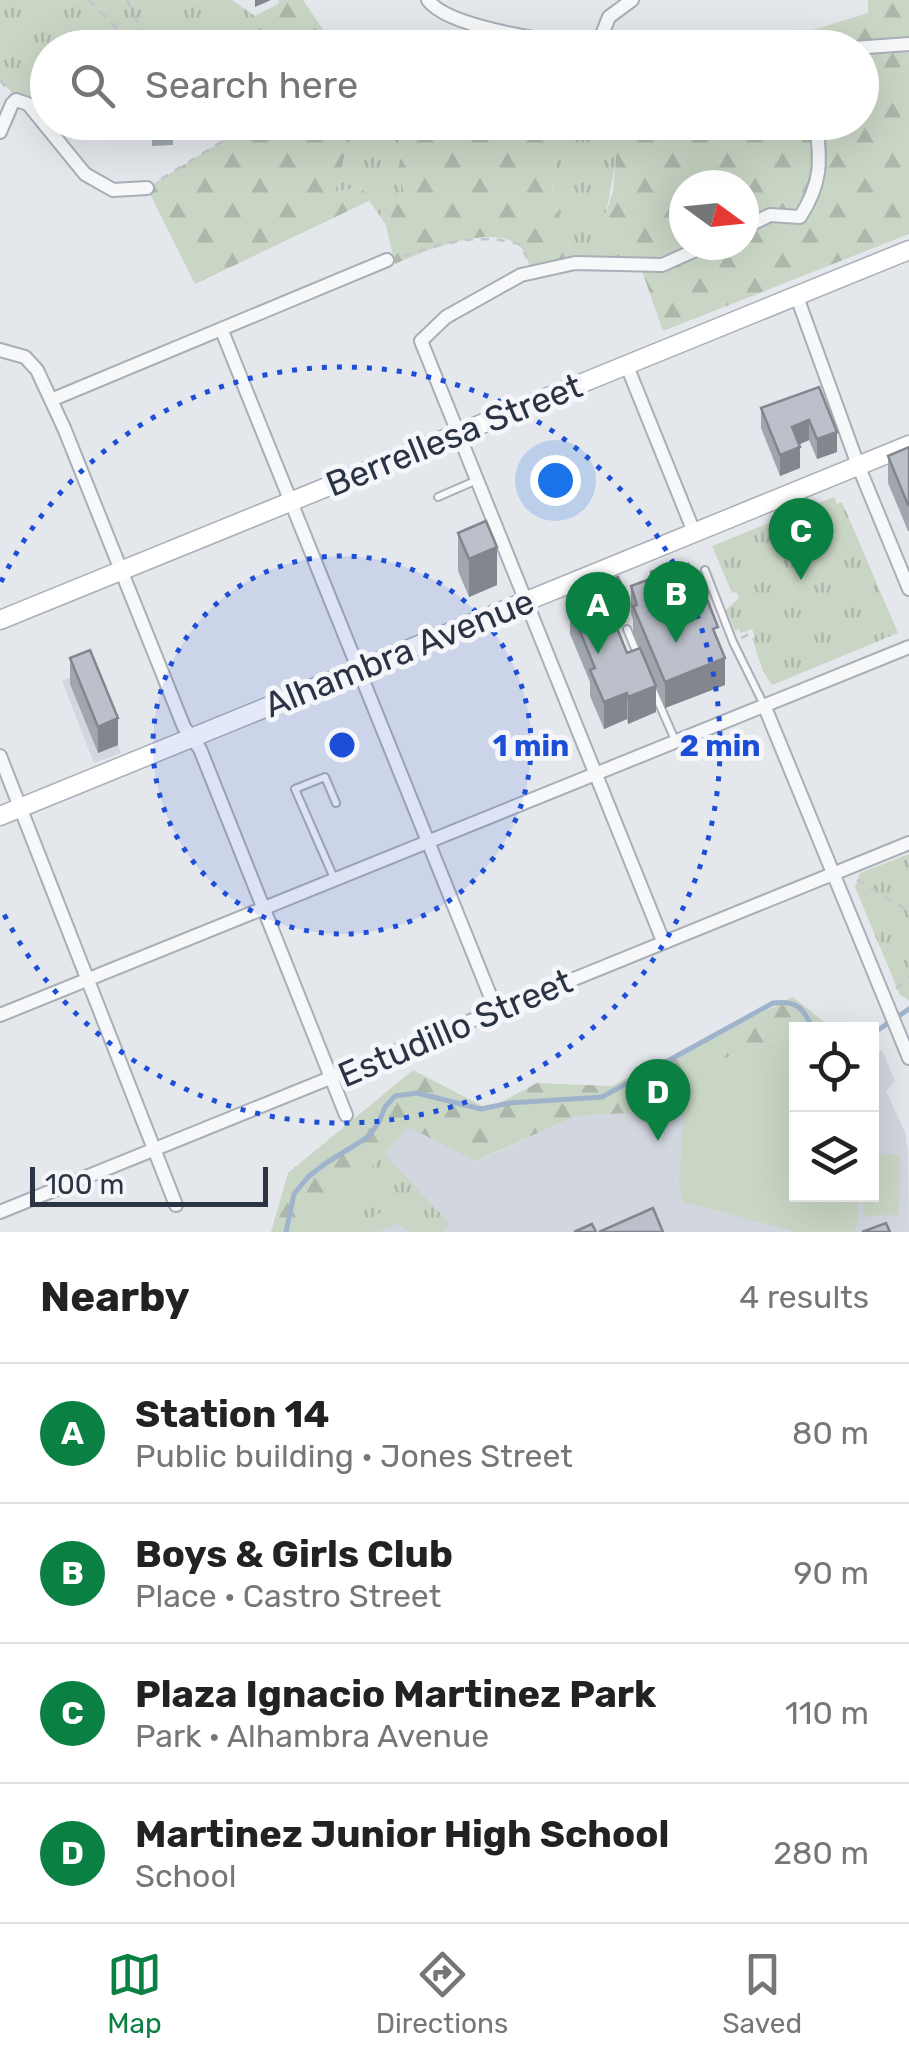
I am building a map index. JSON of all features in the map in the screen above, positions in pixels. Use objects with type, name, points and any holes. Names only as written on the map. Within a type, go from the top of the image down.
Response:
[{"type":"main road","name":"Berrellesa Street","points":[[0,620],[909,250]]},
{"type":"main road","name":"Alhambra Avenue","points":[[0,816],[909,445]]},
{"type":"street","points":[[428,0],[434,8],[456,20],[498,30]]},
{"type":"street","points":[[605,30],[609,17],[632,0]]},
{"type":"street","points":[[879,46],[909,44]]},
{"type":"street","points":[[0,132],[16,100],[30,106]]},
{"type":"street","points":[[57,140],[85,174],[113,190],[147,188]]},
{"type":"street","points":[[759,220],[770,215],[800,217],[814,196],[821,163],[818,140]]},
{"type":"street","points":[[51,400],[387,260]]},
{"type":"street","points":[[664,942],[421,341],[446,316],[521,274],[576,263],[662,265],[673,260]]},
{"type":"street","points":[[796,297],[909,590]]},
{"type":"street","points":[[222,331],[496,1010]]},
{"type":"street","points":[[0,350],[24,358],[37,370],[51,400],[184,726],[200,749],[346,1116]]},
{"type":"street","points":[[627,366],[694,532]]},
{"type":"street","points":[[0,1015],[909,646]]},
{"type":"street","points":[[764,705],[909,1058]]},
{"type":"street","points":[[0,756],[176,1205]]},
{"type":"street","name":"Estudillo Street","points":[[0,1212],[909,843]]},
{"type":"lane","points":[[438,497],[478,480]]},
{"type":"lane","points":[[704,570],[764,705]]},
{"type":"lane","points":[[627,629],[646,675]]},
{"type":"lane","points":[[653,690],[676,742]]},
{"type":"lane","points":[[334,879],[295,790],[325,776],[336,803]]},
{"type":"path","points":[[89,0],[118,30]]},
{"type":"path","points":[[127,0],[141,30]]},
{"type":"path","points":[[147,188],[225,140]]},
{"type":"path","points":[[387,260],[466,238],[504,240],[521,245],[528,255],[521,274]]},
{"type":"path","points":[[851,878],[909,912]]},
{"type":"path","points":[[895,990],[909,976]]},
{"type":"shaded area","points":[[90,668],[121,753],[94,763],[62,681]]},
{"type":"shaded area","points":[[789,1040],[789,1202],[879,1202],[882,1050],[895,1081],[886,1091],[905,1132],[908,1151],[909,1232],[311,1232],[409,1126],[476,1161],[576,1116],[628,1113],[683,1073]]},
{"type":"green space","points":[[0,0],[232,0],[255,16],[249,30],[30,30],[30,112],[0,80]]},
{"type":"green space","points":[[279,0],[303,0],[323,30],[249,30],[255,16]]},
{"type":"green space","points":[[868,0],[909,0],[909,234],[663,331],[640,265],[610,264],[625,245],[604,220],[613,191],[617,148],[624,140],[879,140],[879,30],[812,30],[868,13]]},
{"type":"green space","points":[[224,140],[343,140],[345,154],[335,192],[360,187],[371,200],[195,284],[147,188]]},
{"type":"green space","points":[[343,140],[399,140],[404,144],[398,169],[404,191],[386,225],[360,187],[334,192],[345,154]]},
{"type":"green space","points":[[399,140],[556,140],[552,195],[575,263],[529,266],[522,249],[509,240],[491,237],[449,244],[395,264],[386,225],[404,191],[398,169],[404,144]]},
{"type":"green space","points":[[556,140],[626,140],[616,161],[604,220],[625,245],[610,264],[575,263],[552,195]]},
{"type":"green space","points":[[834,497],[837,504],[842,502],[898,633],[772,685],[763,671],[752,629],[735,631],[726,610],[739,598],[736,592],[732,593],[712,546]]},
{"type":"green space","points":[[909,854],[909,1000],[900,995],[855,887],[860,873]]},
{"type":"green space","points":[[793,997],[824,1022],[789,1022],[789,1036],[683,1073],[628,1113],[576,1116],[475,1161],[409,1127],[311,1232],[271,1232],[288,1173],[413,1070],[488,1109],[537,1083],[611,1086]]},
{"type":"green space","points":[[789,1036],[789,1202],[858,1202],[856,1232],[797,1232],[683,1202],[679,1185],[686,1072]]},
{"type":"green space","points":[[384,1153],[450,1224],[443,1232],[428,1232],[415,1217],[389,1208],[355,1232],[311,1232]]},
{"type":"green space","points":[[879,1155],[900,1155],[899,1215],[863,1216],[863,1202],[879,1202]]},
{"type":"green space","points":[[389,1208],[415,1217],[428,1232],[412,1232],[398,1224],[376,1232],[355,1232]]},
{"type":"building","points":[[819,387],[837,432],[817,439],[809,420],[792,427],[800,447],[780,455],[761,408]]},
{"type":"building","points":[[909,447],[909,504],[908,505],[888,456]]},
{"type":"building","points":[[486,521],[497,547],[469,559],[458,533]]},
{"type":"building","points":[[688,564],[694,582],[699,579],[718,627],[713,629],[725,658],[665,682],[633,606],[637,605],[631,586],[653,578],[651,572],[661,568],[663,574]]},
{"type":"building","points":[[618,577],[626,596],[607,604],[627,653],[640,648],[656,686],[604,702],[570,607],[605,593],[602,584]]},
{"type":"building","points":[[90,650],[118,718],[98,727],[70,658]]},
{"type":"building","points":[[653,1208],[663,1232],[599,1232]]},
{"type":"building","points":[[886,1223],[890,1232],[862,1232]]},
{"type":"building","points":[[592,1224],[596,1232],[574,1232]]},
{"type":"waterway","points":[[286,1232],[294,1194],[326,1163],[368,1137],[395,1096],[417,1093],[481,1109],[510,1103],[602,1097],[773,1003],[799,1007],[809,1022]]},
{"type":"waterway","points":[[879,1029],[909,1009]]},
{"type":"place","name":"Plaza Ignacio Martinez Park","points":[[801,580]]},
{"type":"place","name":"Boys & Girls Club","points":[[676,643]]},
{"type":"place","name":"Station 14","points":[[598,654]]},
{"type":"place","name":"Martinez Junior High School","points":[[658,1141]]}]
